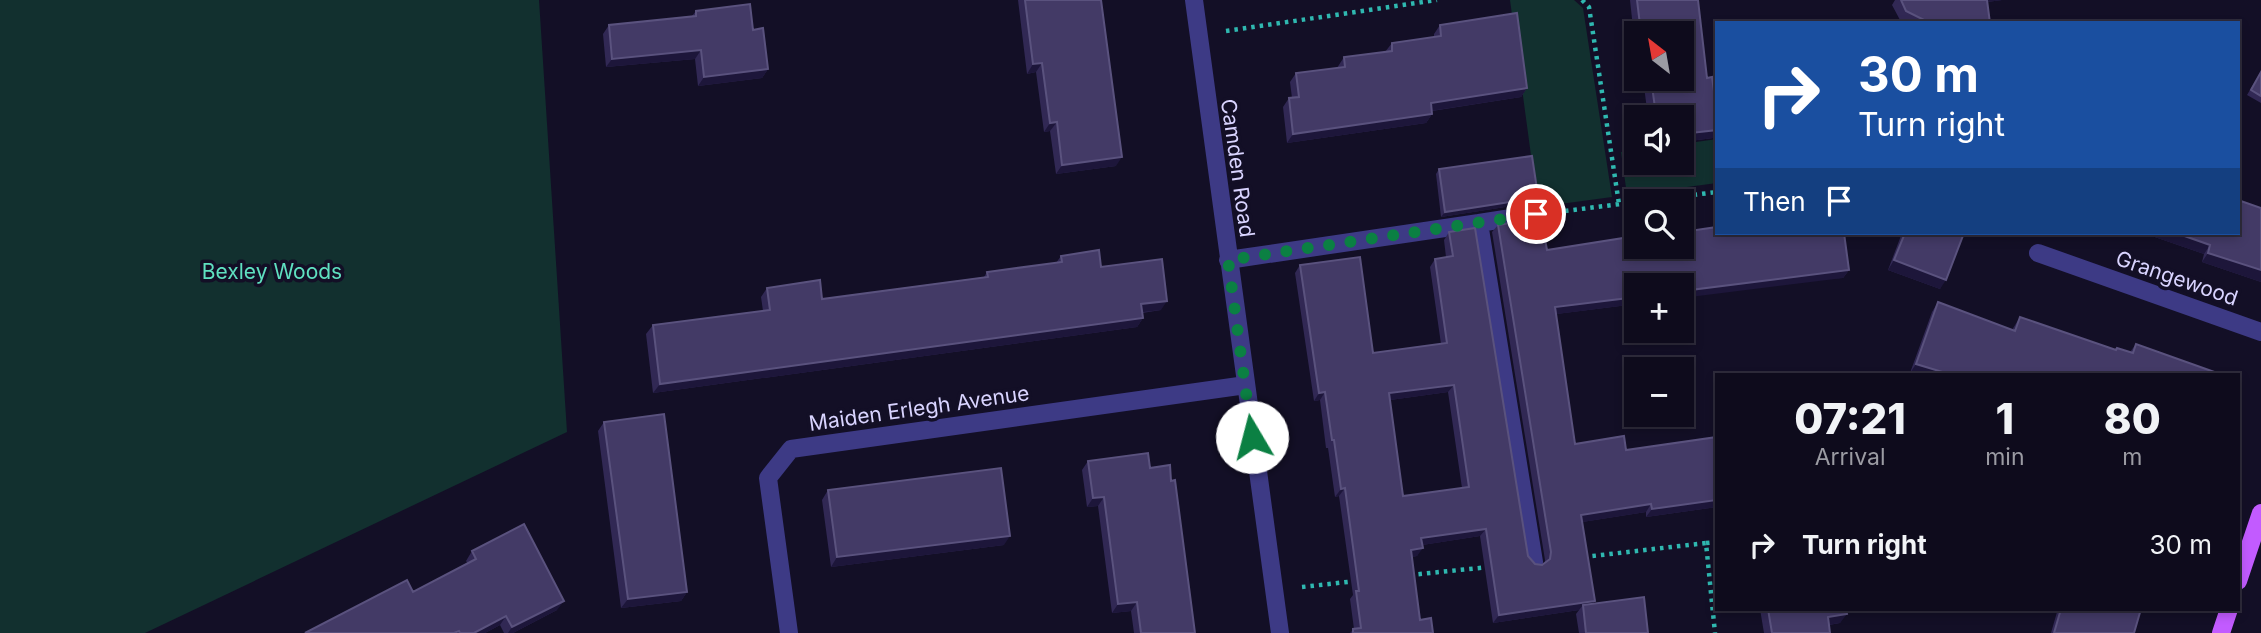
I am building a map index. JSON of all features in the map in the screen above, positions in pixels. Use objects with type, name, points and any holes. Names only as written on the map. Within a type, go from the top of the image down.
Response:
[{"type":"main road","points":[[2240,575],[2261,513]]},
{"type":"main road","points":[[2221,633],[2228,611]]},
{"type":"street","name":"Camden Road","points":[[1194,0],[1280,633]]},
{"type":"street","points":[[1228,260],[1536,214]]},
{"type":"street","points":[[1479,223],[1534,562]]},
{"type":"street","name":"Grangewood","points":[[2038,253],[2261,332]]},
{"type":"street","name":"Maiden Erlegh Avenue","points":[[789,633],[768,478],[790,449],[1246,385]]},
{"type":"path","points":[[1198,35],[1437,0]]},
{"type":"path","points":[[1582,0],[1589,6],[1619,204]]},
{"type":"path","points":[[1694,195],[1715,192]]},
{"type":"path","points":[[1536,214],[1624,203]]},
{"type":"path","points":[[1397,577],[1715,542]]},
{"type":"path","points":[[1706,543],[1714,633]]},
{"type":"path","points":[[1274,590],[1370,580]]},
{"type":"green space","name":"Bexley Woods","points":[[0,0],[539,0],[567,432],[145,633],[0,633]]},
{"type":"green space","points":[[1510,0],[1574,0],[1583,8],[1612,197],[1538,207]]},
{"type":"green space","points":[[1715,139],[1715,183],[1672,189],[1626,189],[1624,175],[1694,175],[1694,142]]},
{"type":"green space","points":[[1621,152],[1624,152],[1624,174]]},
{"type":"building","points":[[1025,0],[1101,0],[1122,157],[1062,165],[1057,122],[1050,123],[1042,63],[1033,64]]},
{"type":"building","points":[[1637,0],[1698,0],[1707,78],[1712,77],[1715,98],[1715,130],[1694,133],[1694,105],[1655,105],[1653,91],[1694,91],[1694,21],[1640,21]]},
{"type":"building","points":[[1901,0],[1987,0],[1990,21],[1926,21],[1906,11]]},
{"type":"building","points":[[750,4],[753,30],[763,28],[768,69],[704,77],[701,50],[612,59],[609,25],[696,16],[696,11]]},
{"type":"building","points":[[1517,13],[1527,88],[1431,103],[1432,114],[1293,134],[1289,98],[1299,97],[1296,73],[1345,67],[1344,57],[1392,51],[1392,43],[1441,36],[1440,25]]},
{"type":"building","points":[[2261,72],[2261,96],[2251,90]]},
{"type":"building","points":[[1532,156],[1537,189],[1533,190],[1535,198],[1445,212],[1439,169]]},
{"type":"building","points":[[2240,201],[2261,208],[2261,270],[2208,253],[2210,245],[2182,235],[2240,235]]},
{"type":"building","points":[[1541,218],[1547,250],[1624,238],[1624,259],[1694,259],[1694,230],[1715,227],[1715,235],[1844,235],[1849,270],[1694,289],[1694,273],[1624,273],[1624,298],[1555,307],[1575,444],[1624,436],[1626,450],[1715,437],[1715,500],[1652,509],[1651,504],[1581,515],[1595,601],[1499,615],[1486,529],[1421,538],[1423,548],[1411,550],[1420,620],[1431,618],[1433,633],[1353,633],[1353,629],[1361,628],[1356,591],[1359,591],[1345,488],[1341,489],[1325,392],[1319,393],[1300,265],[1360,257],[1373,353],[1447,343],[1435,259],[1453,256],[1449,232],[1475,228],[1528,556],[1535,564],[1542,565],[1550,559],[1498,225]],"holes":[[[1454,385],[1469,487],[1403,496],[1389,393]]]},
{"type":"building","points":[[1904,235],[1963,235],[1946,280],[1894,260]]},
{"type":"building","points":[[1099,250],[1101,267],[1162,259],[1167,301],[1141,304],[1143,318],[660,384],[653,325],[770,310],[767,288],[820,280],[822,299],[988,277],[987,272],[1062,262],[1061,256]]},
{"type":"building","points":[[1938,302],[2015,331],[2020,317],[2116,350],[2117,348],[2133,353],[2136,344],[2217,373],[1946,373],[1916,364]]},
{"type":"building","points":[[664,414],[687,592],[628,599],[604,422]]},
{"type":"building","points":[[1148,453],[1150,468],[1170,465],[1171,481],[1175,480],[1195,633],[1141,633],[1137,602],[1118,604],[1104,497],[1093,498],[1088,461]]},
{"type":"building","points":[[1001,468],[1010,536],[837,557],[828,490]]},
{"type":"building","points":[[524,524],[564,601],[512,627],[506,616],[474,633],[305,633],[407,580],[413,592],[476,559],[472,551]]},
{"type":"building","points":[[1644,597],[1648,633],[1586,633],[1583,605]]},
{"type":"building","points":[[1768,611],[1846,611],[1847,614],[1828,617],[1830,633],[1772,633]]},
{"type":"building","points":[[2060,611],[2140,611],[2134,633],[2054,633]]},
{"type":"route","points":[[1252,437],[1228,260],[1536,214]]}]
